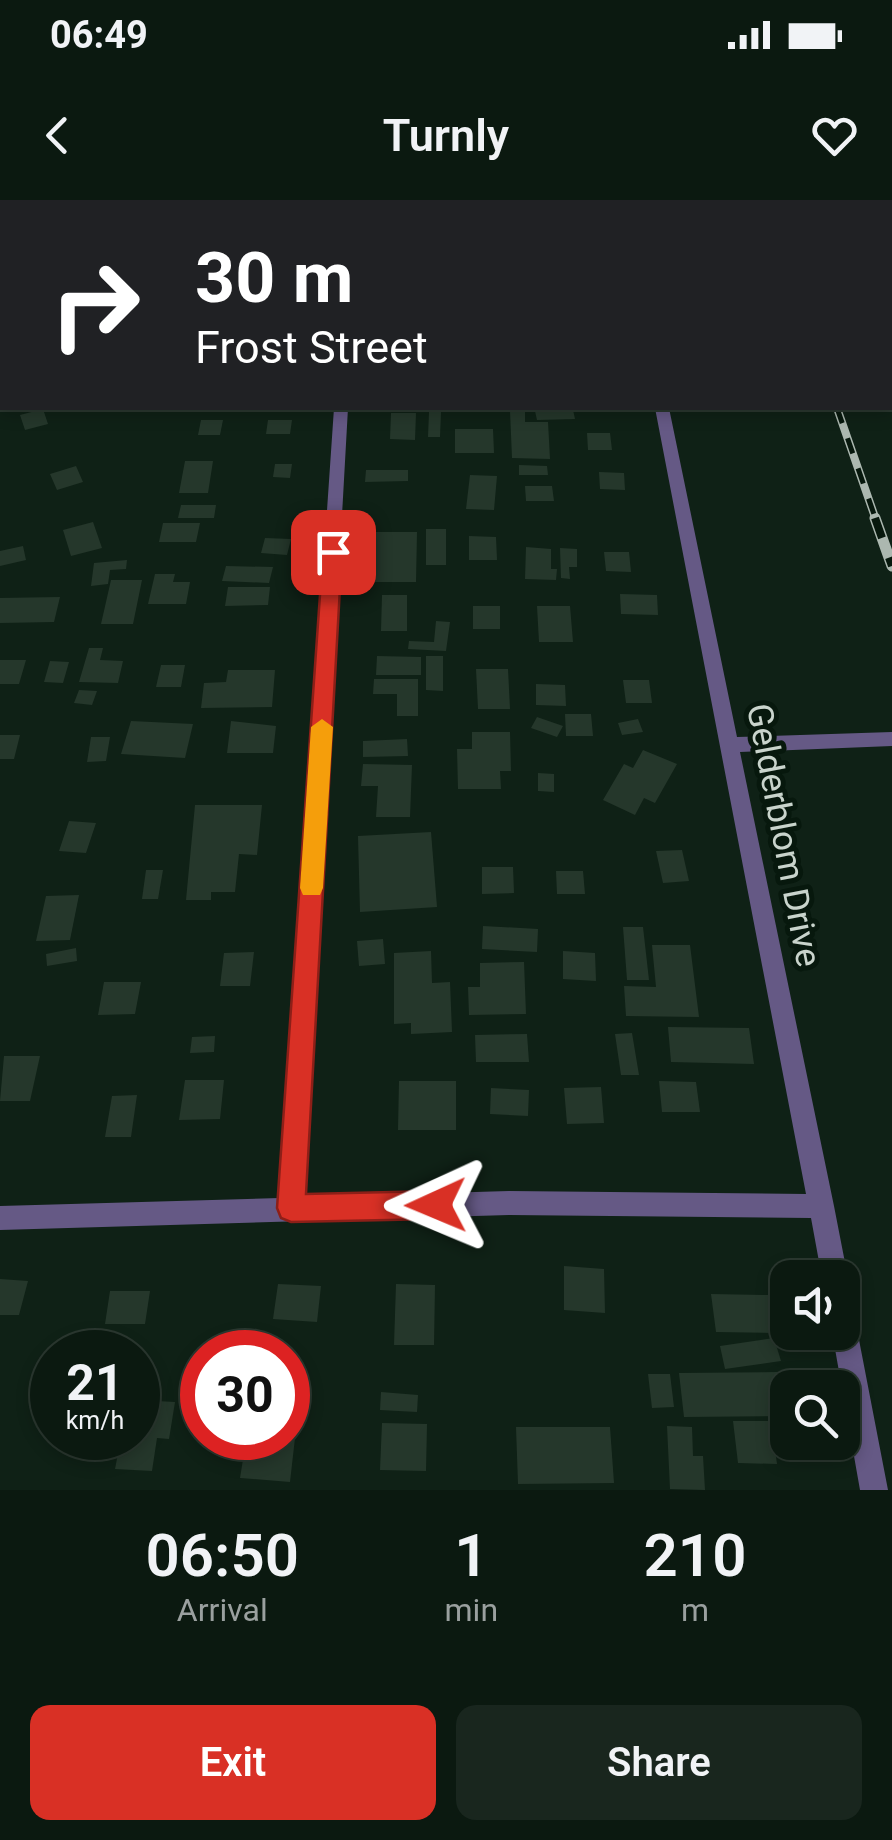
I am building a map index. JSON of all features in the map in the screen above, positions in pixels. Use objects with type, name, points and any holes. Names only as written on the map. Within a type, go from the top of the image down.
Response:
[{"type":"street","points":[[291,1208],[342,410]]},
{"type":"street","name":"Gelderblom Drive","points":[[662,410],[832,1260]]},
{"type":"street","points":[[731,745],[892,739]]},
{"type":"street","points":[[0,1218],[509,1203],[822,1206]]},
{"type":"street","points":[[848,1350],[874,1490]]},
{"type":"building","points":[[43,410],[48,424],[25,430],[20,415]]},
{"type":"building","points":[[573,410],[575,419],[537,420],[535,411]]},
{"type":"building","points":[[510,411],[525,411],[525,422],[548,422],[550,459],[512,458]]},
{"type":"building","points":[[429,412],[441,412],[440,437],[428,437]]},
{"type":"building","points":[[391,413],[416,413],[415,440],[390,439]]},
{"type":"building","points":[[201,420],[223,420],[220,435],[198,435]]},
{"type":"building","points":[[268,420],[292,420],[290,434],[266,434]]},
{"type":"building","points":[[455,429],[493,429],[494,453],[455,453]]},
{"type":"building","points":[[587,433],[610,433],[612,450],[588,450]]},
{"type":"building","points":[[185,461],[213,461],[208,493],[179,493]]},
{"type":"building","points":[[275,464],[292,464],[290,478],[273,477]]},
{"type":"building","points":[[519,465],[547,466],[548,475],[519,475]]},
{"type":"building","points":[[76,466],[83,482],[57,490],[50,474]]},
{"type":"building","points":[[366,470],[408,470],[408,481],[365,482]]},
{"type":"building","points":[[599,472],[624,473],[625,490],[600,489]]},
{"type":"building","points":[[470,475],[497,476],[494,510],[466,509]]},
{"type":"building","points":[[525,486],[552,486],[554,501],[526,501]]},
{"type":"building","points":[[181,505],[216,505],[214,518],[178,518]]},
{"type":"building","points":[[93,522],[102,548],[71,556],[63,530]]},
{"type":"building","points":[[163,523],[200,523],[196,542],[159,542]]},
{"type":"building","points":[[426,529],[446,529],[446,565],[426,565]]},
{"type":"building","points":[[373,532],[417,532],[416,582],[369,582]]},
{"type":"building","points":[[469,536],[496,537],[497,560],[469,560]]},
{"type":"building","points":[[265,538],[291,539],[287,555],[261,553]]},
{"type":"building","points":[[23,546],[26,560],[0,566],[0,551]]},
{"type":"building","points":[[526,547],[551,549],[551,569],[557,569],[556,580],[525,579]]},
{"type":"building","points":[[560,548],[577,549],[577,567],[569,567],[570,579],[561,578]]},
{"type":"building","points":[[604,552],[629,552],[631,572],[606,571]]},
{"type":"building","points":[[127,560],[126,569],[110,570],[108,584],[91,586],[94,563]]},
{"type":"building","points":[[226,566],[273,567],[269,583],[222,581]]},
{"type":"building","points":[[155,574],[175,574],[173,582],[190,582],[186,604],[148,604]]},
{"type":"building","points":[[111,580],[142,580],[133,624],[101,624]]},
{"type":"building","points":[[228,587],[270,587],[268,605],[225,606]]},
{"type":"building","points":[[620,594],[657,595],[658,615],[621,614]]},
{"type":"building","points":[[382,595],[407,595],[407,631],[381,631]]},
{"type":"building","points":[[60,597],[54,622],[0,623],[0,598]]},
{"type":"building","points":[[473,606],[500,606],[500,629],[473,629]]},
{"type":"building","points":[[537,606],[570,606],[573,642],[539,642]]},
{"type":"building","points":[[436,621],[450,622],[446,651],[408,649],[409,641],[434,642]]},
{"type":"building","points":[[89,648],[103,648],[100,660],[123,661],[118,683],[79,682]]},
{"type":"building","points":[[377,656],[421,657],[421,675],[376,675]]},
{"type":"building","points":[[426,656],[443,656],[443,691],[426,690]]},
{"type":"building","points":[[0,660],[26,660],[19,684],[0,684]]},
{"type":"building","points":[[50,661],[69,662],[63,683],[44,682]]},
{"type":"building","points":[[161,665],[185,665],[181,687],[156,687]]},
{"type":"building","points":[[476,669],[508,669],[510,709],[478,709]]},
{"type":"building","points":[[228,670],[275,670],[272,707],[201,708],[204,683],[226,682]]},
{"type":"building","points":[[374,679],[418,679],[418,716],[397,716],[397,694],[373,694]]},
{"type":"building","points":[[623,680],[649,680],[652,703],[626,703]]},
{"type":"building","points":[[536,684],[565,685],[566,706],[536,705]]},
{"type":"building","points":[[79,690],[97,691],[92,705],[74,703]]},
{"type":"building","points":[[565,714],[591,714],[593,736],[566,736]]},
{"type":"building","points":[[537,717],[563,726],[557,737],[531,728]]},
{"type":"building","points":[[638,719],[643,732],[622,735],[618,723]]},
{"type":"building","points":[[131,721],[193,724],[185,758],[121,754]]},
{"type":"building","points":[[231,721],[276,726],[273,753],[227,753]]},
{"type":"building","points":[[472,732],[510,732],[511,771],[500,771],[501,789],[458,789],[457,749],[472,749]]},
{"type":"building","points":[[0,735],[20,735],[14,759],[0,759]]},
{"type":"building","points":[[91,737],[110,737],[106,761],[87,762]]},
{"type":"building","points":[[407,739],[408,756],[363,757],[363,741]]},
{"type":"building","points":[[643,750],[677,764],[655,803],[644,798],[635,815],[603,800],[624,764],[633,768]]},
{"type":"building","points":[[363,764],[412,765],[410,817],[376,817],[378,786],[361,786]]},
{"type":"building","points":[[538,773],[554,774],[554,792],[538,791]]},
{"type":"building","points":[[195,805],[262,805],[257,855],[239,854],[235,892],[211,892],[211,900],[186,900]]},
{"type":"building","points":[[69,821],[96,823],[86,853],[59,851]]},
{"type":"building","points":[[431,832],[437,907],[360,912],[358,836]]},
{"type":"building","points":[[682,850],[689,881],[663,883],[656,851]]},
{"type":"building","points":[[482,867],[513,867],[514,893],[482,894]]},
{"type":"building","points":[[146,870],[163,870],[158,899],[142,899]]},
{"type":"building","points":[[556,871],[583,871],[585,894],[557,894]]},
{"type":"building","points":[[79,895],[70,940],[36,941],[46,896]]},
{"type":"building","points":[[483,926],[538,929],[537,952],[482,949]]},
{"type":"building","points":[[623,927],[643,927],[649,980],[627,980]]},
{"type":"building","points":[[383,939],[385,964],[359,966],[357,941]]},
{"type":"building","points":[[652,945],[690,945],[699,1017],[626,1016],[624,986],[656,987]]},
{"type":"building","points":[[76,948],[77,961],[47,966],[46,954]]},
{"type":"building","points":[[431,951],[432,983],[450,982],[452,1032],[411,1034],[411,1023],[394,1024],[394,953]]},
{"type":"building","points":[[563,951],[595,953],[596,981],[563,979]]},
{"type":"building","points":[[254,952],[250,986],[220,986],[224,953]]},
{"type":"building","points":[[524,962],[526,1014],[469,1015],[468,987],[480,987],[480,963]]},
{"type":"building","points":[[104,982],[141,982],[135,1014],[98,1015]]},
{"type":"building","points":[[668,1027],[749,1028],[754,1064],[671,1062]]},
{"type":"building","points":[[632,1033],[639,1075],[621,1075],[615,1034]]},
{"type":"building","points":[[527,1034],[529,1062],[476,1062],[475,1035]]},
{"type":"building","points":[[215,1036],[214,1052],[190,1053],[192,1037]]},
{"type":"building","points":[[4,1056],[40,1056],[30,1101],[0,1101]]},
{"type":"building","points":[[185,1080],[224,1080],[220,1119],[179,1120]]},
{"type":"building","points":[[399,1081],[456,1081],[456,1130],[398,1130]]},
{"type":"building","points":[[659,1081],[696,1082],[700,1112],[662,1112]]},
{"type":"building","points":[[601,1087],[604,1123],[567,1124],[564,1088]]},
{"type":"building","points":[[491,1088],[529,1090],[528,1116],[490,1114]]},
{"type":"building","points":[[137,1095],[131,1137],[105,1137],[112,1096]]},
{"type":"building","points":[[564,1266],[604,1269],[605,1313],[564,1310]]},
{"type":"building","points":[[0,1279],[28,1281],[19,1315],[0,1315]]},
{"type":"building","points":[[278,1284],[321,1286],[317,1322],[273,1319]]},
{"type":"building","points":[[396,1284],[435,1285],[434,1345],[394,1345]]},
{"type":"building","points":[[110,1291],[150,1291],[145,1324],[105,1324]]},
{"type":"building","points":[[711,1294],[769,1295],[770,1333],[716,1332]]},
{"type":"building","points":[[770,1339],[770,1350],[778,1350],[781,1361],[725,1369],[720,1346]]},
{"type":"building","points":[[770,1372],[770,1416],[684,1417],[679,1373]]},
{"type":"building","points":[[648,1374],[670,1374],[674,1407],[652,1408]]},
{"type":"building","points":[[381,1392],[418,1395],[417,1412],[380,1410]]},
{"type":"building","points":[[160,1401],[175,1402],[169,1439],[160,1438]]},
{"type":"building","points":[[733,1421],[770,1421],[770,1460],[776,1460],[777,1464],[738,1463]]},
{"type":"building","points":[[382,1423],[427,1424],[426,1471],[380,1470]]},
{"type":"building","points":[[667,1426],[692,1427],[693,1456],[703,1456],[705,1490],[670,1489]]},
{"type":"building","points":[[516,1427],[610,1427],[614,1483],[518,1484]]},
{"type":"building","points":[[117,1460],[154,1460],[152,1471],[115,1469]]},
{"type":"building","points":[[243,1460],[292,1460],[290,1482],[240,1478]]},
{"type":"railway","points":[[838,410],[876,520]]},
{"type":"railway","points":[[875,518],[892,566]]},
{"type":"slow traffic","points":[[312,888],[322,727]]},
{"type":"route","points":[[333,552],[291,1208],[436,1205]]}]
